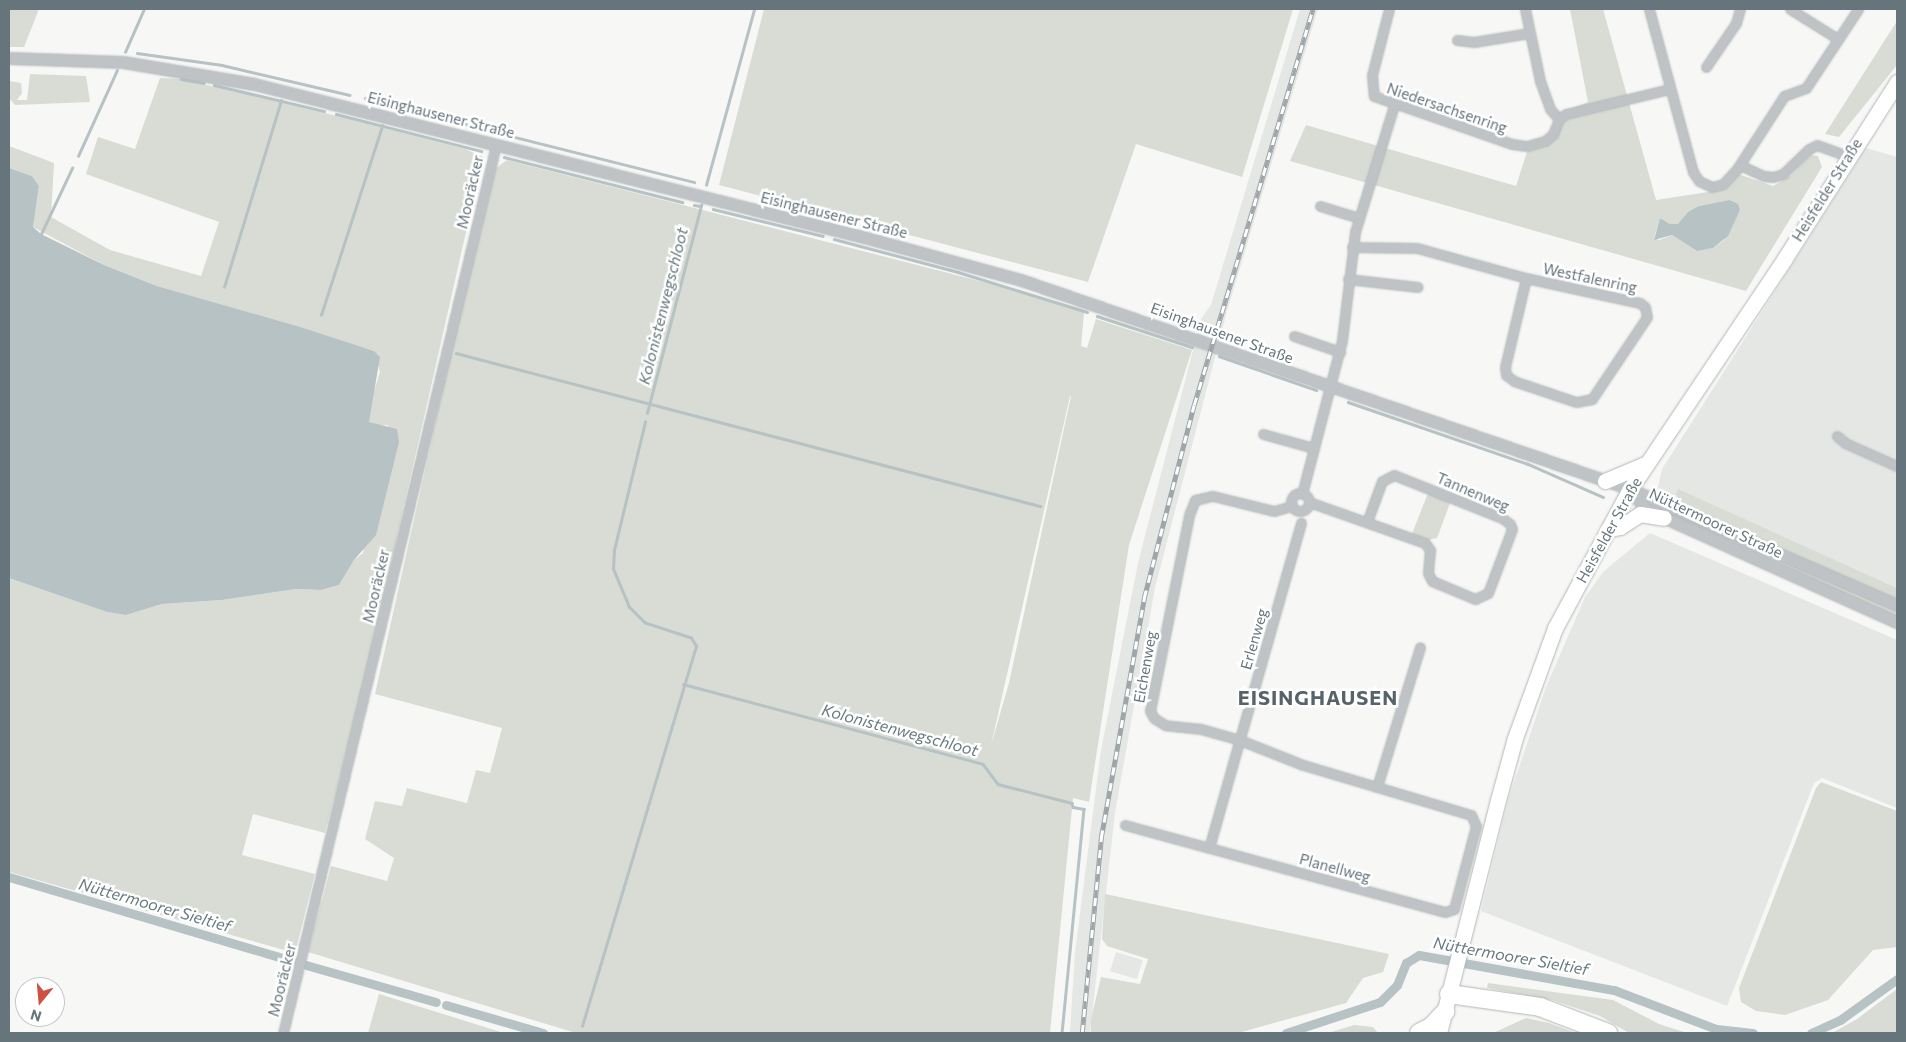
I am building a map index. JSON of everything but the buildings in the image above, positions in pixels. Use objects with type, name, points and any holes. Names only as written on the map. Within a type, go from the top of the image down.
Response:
[{"type":"highway","points":[[1449,994],[1540,1007],[1608,1033]]},
{"type":"highway","points":[[1419,1033],[1431,1027],[1445,1012]]},
{"type":"main road","name":"Heisfelder Straße","points":[[1439,1033],[1498,800],[1536,677],[1555,628],[1630,489],[1785,258],[1847,156],[1897,82]]},
{"type":"main road","points":[[1605,481],[1631,472],[1648,462]]},
{"type":"main road","points":[[1608,529],[1620,527],[1640,514],[1664,518]]},
{"type":"street","name":"Niedersachsenring","points":[[1389,9],[1371,87],[1376,99],[1523,147],[1548,140],[1559,119]]},
{"type":"street","points":[[1525,9],[1546,100],[1559,119],[1566,114],[1669,89]]},
{"type":"street","points":[[1649,9],[1669,89],[1699,181],[1712,187],[1720,186],[1740,165],[1782,98],[1806,88],[1858,9]]},
{"type":"street","points":[[1706,67],[1736,23],[1740,9]]},
{"type":"street","points":[[1790,9],[1838,39]]},
{"type":"street","points":[[1457,40],[1474,42],[1529,33]]},
{"type":"street","name":"Eisinghausener Straße","points":[[9,58],[124,62],[218,77],[496,145],[1021,280],[1173,330],[1331,388],[1630,489]]},
{"type":"street","points":[[1302,494],[1340,352],[1352,247],[1359,218],[1394,105]]},
{"type":"street","name":"Mooräcker","points":[[283,1033],[496,145]]},
{"type":"street","points":[[1740,165],[1764,176],[1773,177],[1783,174],[1809,149],[1817,145],[1847,156]]},
{"type":"street","points":[[1320,206],[1359,218]]},
{"type":"street","name":"Westfalenring","points":[[1352,247],[1417,248],[1526,278],[1633,300],[1645,307],[1645,321],[1597,394],[1589,401],[1576,402],[1514,381],[1506,375],[1505,367],[1526,278]]},
{"type":"street","points":[[1348,279],[1418,287]]},
{"type":"street","points":[[1294,336],[1340,352]]},
{"type":"street","points":[[1263,434],[1314,448]]},
{"type":"street","points":[[1837,436],[1844,443],[1897,466]]},
{"type":"street","name":"Tannenweg","points":[[1309,502],[1425,543],[1430,550],[1428,573],[1432,581],[1475,599],[1482,598],[1490,591],[1512,529],[1505,519],[1394,475],[1382,481],[1366,522]]},
{"type":"street","name":"Nüttermoorer Straße","points":[[1630,489],[1640,506],[1664,518],[1897,622]]},
{"type":"street","name":"Nüttermoorer Straße","points":[[1630,489],[1897,605]]},
{"type":"street","points":[[1302,494],[1309,502],[1302,511],[1292,506],[1294,497],[1302,494]]},
{"type":"street","name":"Eichenweg","points":[[1292,506],[1270,510],[1208,495],[1195,500],[1189,515],[1150,711],[1154,718],[1165,725],[1201,729],[1240,740],[1303,765],[1471,815],[1476,826]]},
{"type":"street","name":"Erlenweg","points":[[1209,848],[1301,523]]},
{"type":"street","points":[[1377,787],[1420,647]]},
{"type":"street","name":"Planellweg","points":[[1125,825],[1448,913],[1455,906],[1476,826]]},
{"type":"shaded area","points":[[9,9],[39,9],[24,47],[9,47]]},
{"type":"shaded area","points":[[764,9],[1293,9],[1242,177],[1136,144],[1088,282],[719,185]]},
{"type":"shaded area","points":[[1300,9],[1318,9],[1227,311],[1155,588],[1115,813],[1090,1033],[1070,1033],[1075,952],[1101,750],[1138,563],[1201,319],[1211,305]]},
{"type":"shaded area","points":[[1570,9],[1603,9],[1656,200],[1721,190],[1738,174],[1773,186],[1792,175],[1811,155],[1818,156],[1822,167],[1746,291],[1290,161],[1306,125],[1516,186],[1527,152],[1550,144],[1565,111],[1588,102]],"holes":[[[1729,200],[1740,210],[1724,240],[1713,248],[1697,251],[1672,235],[1659,240],[1654,238],[1660,218],[1670,224],[1678,224],[1699,206]]]},
{"type":"shaded area","points":[[1897,21],[1897,65],[1839,137],[1825,134]]},
{"type":"shaded area","points":[[30,74],[86,76],[90,102],[15,105],[9,98],[9,81],[21,83],[22,93],[17,100],[27,100]]},
{"type":"shaded area","points":[[160,78],[181,79],[329,114],[465,149],[483,157],[362,691],[325,833],[253,814],[242,855],[315,874],[295,953],[9,872],[9,578],[107,612],[126,615],[162,604],[222,600],[296,589],[321,590],[339,585],[354,560],[363,553],[388,425],[377,426],[369,422],[369,407],[380,372],[374,351],[157,286],[104,265],[33,227],[39,186],[32,176],[9,168],[9,146],[54,163],[51,217],[110,250],[201,276],[219,222],[86,174],[98,137],[135,149]]},
{"type":"shaded area","points":[[1866,148],[1897,157],[1897,588],[1678,490],[1674,499],[1657,492],[1662,469]]},
{"type":"shaded area","points":[[507,160],[1007,288],[1084,312],[1081,346],[1087,348],[1096,319],[1192,350],[1129,545],[1089,802],[1073,798],[1050,1033],[576,1033],[308,952],[331,866],[387,881],[394,858],[365,839],[375,801],[402,806],[407,788],[467,803],[476,770],[490,773],[502,728],[375,694],[457,327],[496,168]],"holes":[[[1071,396],[1009,683],[991,745]]]},
{"type":"shaded area","points":[[9,168],[32,176],[39,186],[33,227],[41,234],[104,265],[157,286],[300,327],[374,351],[380,357],[369,422],[397,429],[399,442],[376,535],[354,560],[339,585],[321,590],[296,589],[222,600],[162,604],[126,615],[107,612],[9,578]]},
{"type":"shaded area","points":[[1729,200],[1738,204],[1740,210],[1728,236],[1713,248],[1697,251],[1672,235],[1654,240],[1660,218],[1670,224],[1678,224],[1688,212],[1699,206]]},
{"type":"shaded area","points":[[1678,489],[1897,588],[1897,601],[1720,525],[1674,499]]},
{"type":"shaded area","points":[[1428,493],[1450,503],[1437,538],[1428,540],[1412,534]]},
{"type":"shaded area","points":[[1671,512],[1897,609],[1897,618],[1669,517]]},
{"type":"shaded area","points":[[1650,533],[1897,640],[1897,808],[1822,778],[1814,783],[1727,1006],[1481,911],[1508,800],[1546,687],[1585,597],[1604,571]]},
{"type":"shaded area","points":[[1821,782],[1897,811],[1897,947],[1873,950],[1828,1000],[1785,1015],[1756,1011],[1741,1002],[1739,988],[1816,788]]},
{"type":"shaded area","points":[[1105,894],[1389,954],[1383,972],[1363,978],[1346,1003],[1238,1033],[1091,1033],[1091,1019],[1101,977],[1140,984],[1148,959],[1107,946],[1102,939]]},
{"type":"shaded area","points":[[1116,952],[1143,960],[1137,979],[1110,971]]},
{"type":"shaded area","points":[[1488,983],[1613,1000],[1659,1024],[1687,1033],[1629,1033],[1600,1016],[1552,1000],[1487,988]]},
{"type":"shaded area","points":[[1897,989],[1897,1033],[1832,1033],[1857,1019]]},
{"type":"shaded area","points":[[379,994],[504,1033],[368,1033]]},
{"type":"shaded area","points":[[1526,1018],[1549,1023],[1576,1033],[1493,1033]]},
{"type":"shaded area","points":[[1354,1025],[1373,1027],[1378,1033],[1328,1033]]},
{"type":"waterway","points":[[125,52],[144,9]]},
{"type":"waterway","name":"Kolonistenwegschloot","points":[[706,185],[754,9]]},
{"type":"waterway","points":[[137,53],[222,65],[350,95]]},
{"type":"waterway","points":[[78,156],[117,70]]},
{"type":"waterway","points":[[181,79],[204,83]]},
{"type":"waterway","points":[[214,85],[324,111]]},
{"type":"waterway","points":[[365,98],[497,132]]},
{"type":"waterway","points":[[224,287],[281,101]]},
{"type":"waterway","points":[[336,114],[481,151]]},
{"type":"waterway","points":[[321,315],[382,126]]},
{"type":"waterway","points":[[507,135],[694,182]]},
{"type":"waterway","points":[[504,157],[682,202]]},
{"type":"waterway","points":[[41,234],[72,168]]},
{"type":"waterway","name":"Kolonistenwegschloot","points":[[694,205],[700,206]]},
{"type":"waterway","name":"Kolonistenwegschloot","points":[[647,413],[701,205]]},
{"type":"waterway","points":[[713,209],[823,236]]},
{"type":"waterway","points":[[834,239],[958,272],[1087,312]]},
{"type":"waterway","points":[[1097,316],[1192,347]]},
{"type":"waterway","points":[[456,353],[1040,506]]},
{"type":"waterway","points":[[1219,356],[1316,390]]},
{"type":"waterway","points":[[1348,402],[1528,464],[1603,497]]},
{"type":"waterway","name":"Kolonistenwegschloot","points":[[582,1026],[696,646],[691,638],[645,623],[629,607],[613,569],[614,550],[645,422]]},
{"type":"waterway","name":"Kolonistenwegschloot","points":[[683,684],[983,764],[998,784],[1072,803],[1073,807],[1084,809],[1062,1033]]},
{"type":"waterway","name":"Nüttermoorer Sieltief","points":[[9,877],[293,961]]},
{"type":"waterway","name":"Nüttermoorer Sieltief","points":[[1286,1033],[1380,1002],[1397,985],[1406,963],[1419,955],[1614,990],[1716,1029],[1753,1033]]},
{"type":"waterway","name":"Nüttermoorer Sieltief","points":[[306,965],[436,1002]]},
{"type":"waterway","name":"Nüttermoorer Sieltief","points":[[1811,1033],[1840,1020],[1897,979]]},
{"type":"waterway","name":"Nüttermoorer Sieltief","points":[[446,1005],[543,1033]]},
{"type":"railway","points":[[1082,1033],[1101,838],[1144,598],[1194,405],[1313,9]]},
{"type":"district","name":"EISINGHAUSEN","points":[[1318,697]]}]
